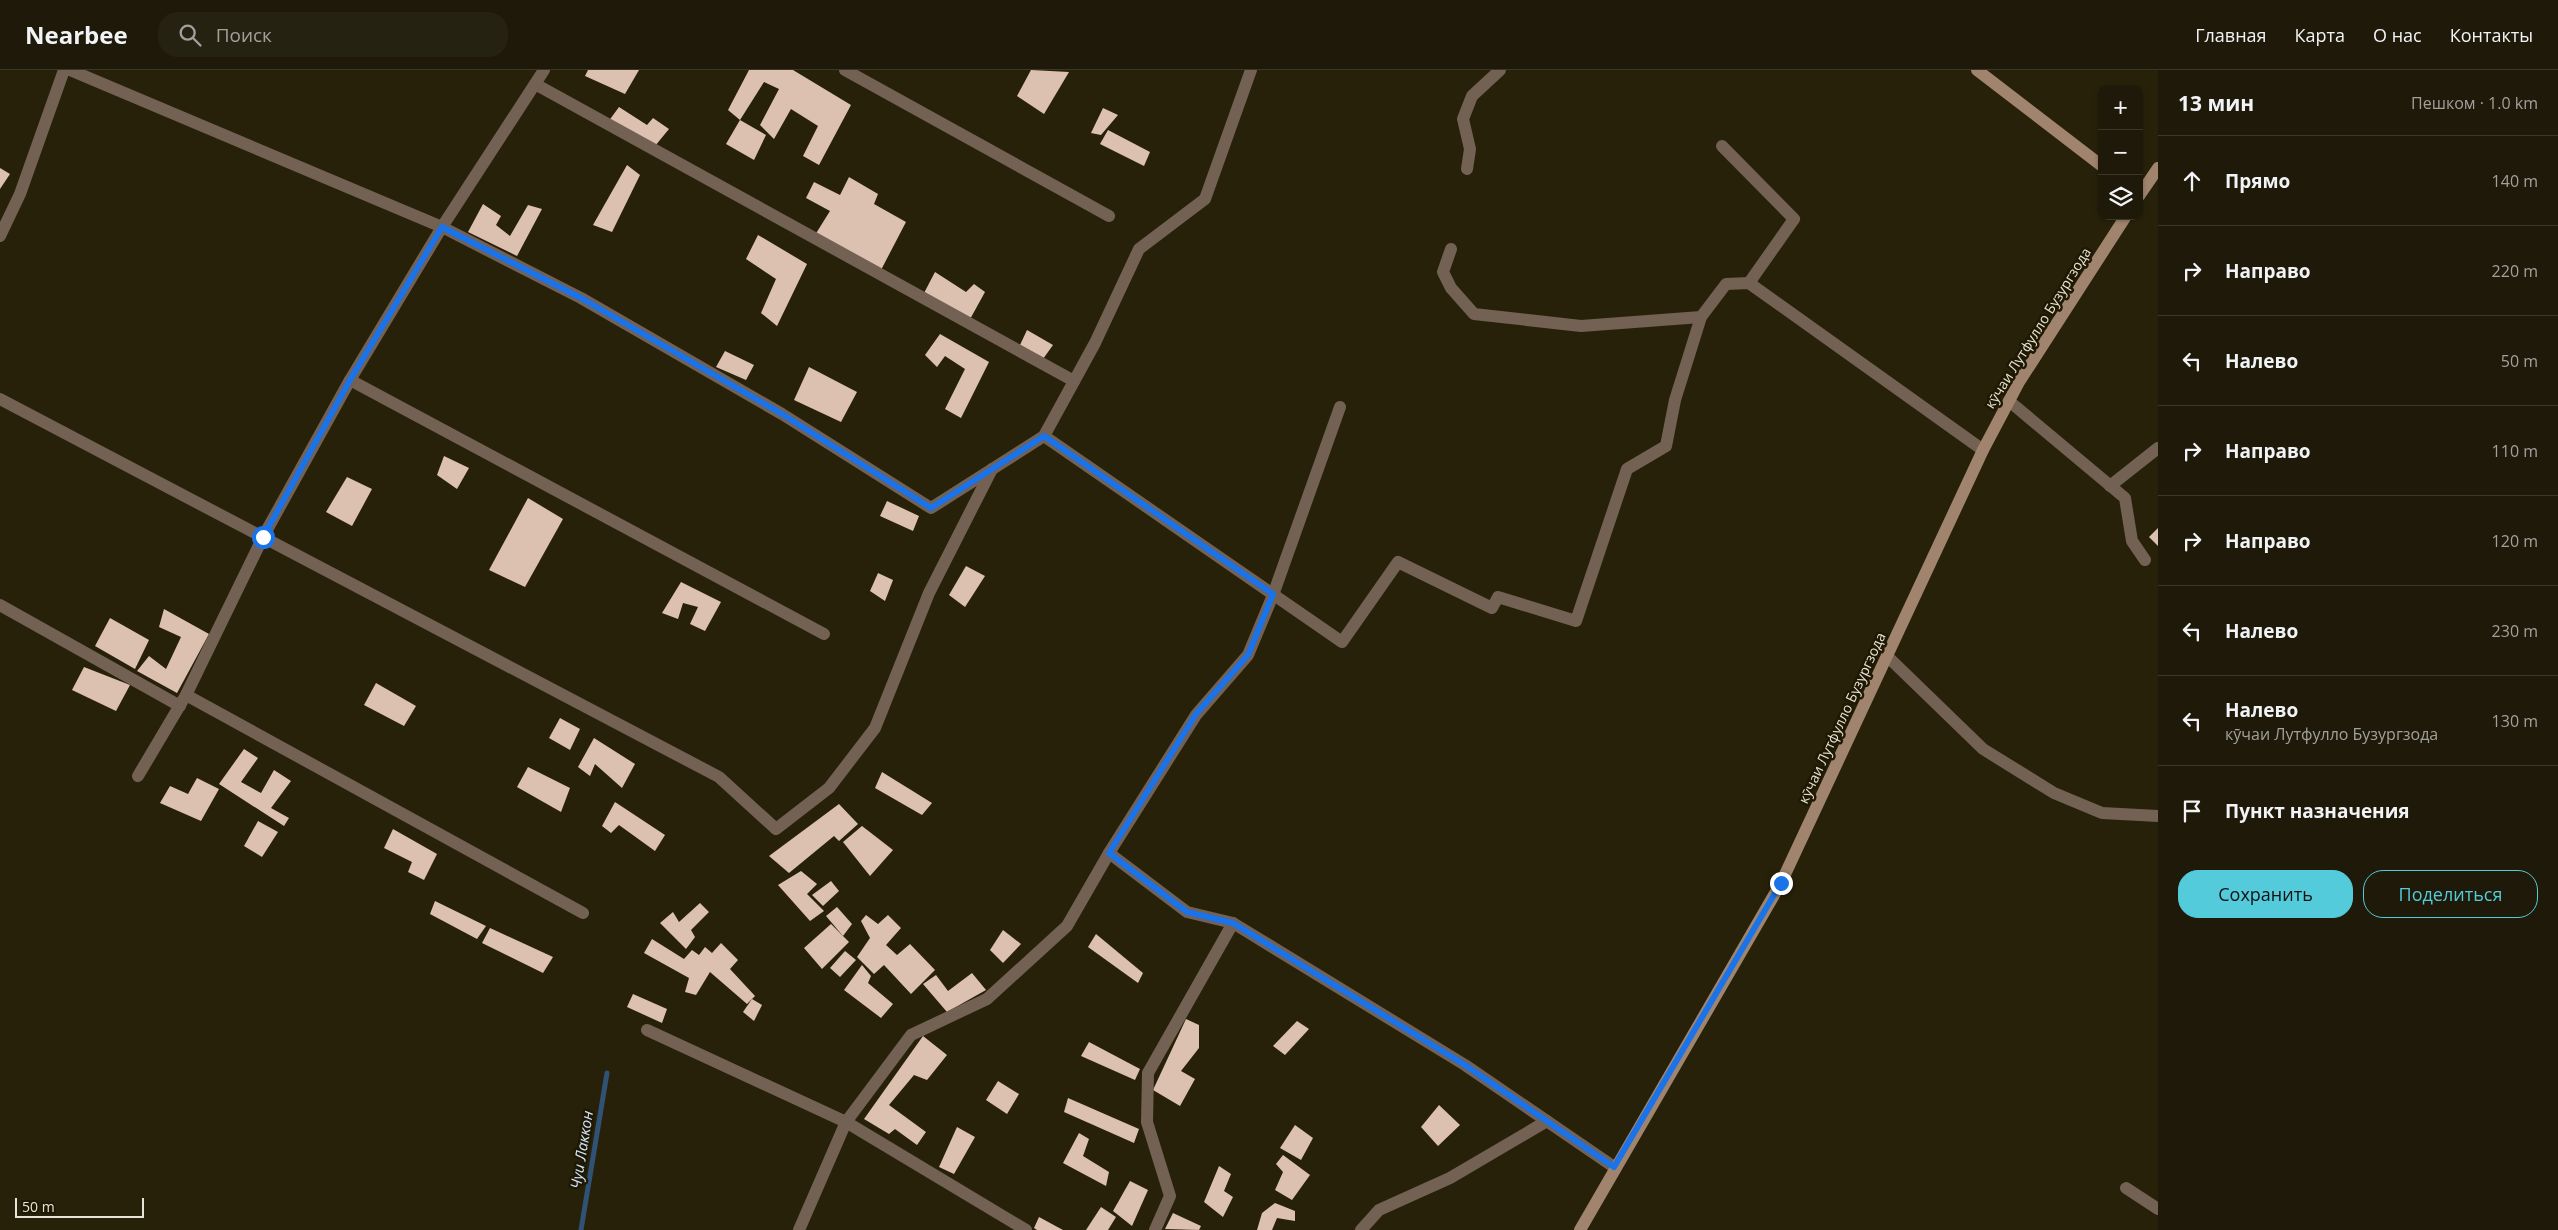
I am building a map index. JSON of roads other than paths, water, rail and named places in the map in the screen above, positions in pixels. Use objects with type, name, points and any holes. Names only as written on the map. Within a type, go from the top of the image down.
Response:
[{"type":"main road","points":[[1977,70],[2098,163]]},
{"type":"main road","points":[[2143,188],[2158,168]]},
{"type":"main road","name":"кӯчаи Лутфулло Бузургзода","points":[[1580,1230],[1614,1167],[1781,883],[1983,450],[2009,401],[2123,220]]},
{"type":"street","points":[[0,236],[20,194],[64,70]]},
{"type":"street","points":[[70,70],[442,227],[581,298],[782,414],[931,508],[1044,436],[1095,343],[1139,249],[1205,199],[1251,70]]},
{"type":"street","points":[[138,776],[183,700],[263,537],[350,380],[442,227],[544,70]]},
{"type":"street","points":[[845,70],[1109,216]]},
{"type":"street","points":[[1467,169],[1470,149],[1463,119],[1472,96],[1500,70]]},
{"type":"street","points":[[535,84],[1074,381]]},
{"type":"street","points":[[1722,146],[1794,220],[1749,283]]},
{"type":"street","points":[[1451,249],[1443,272],[1451,288],[1474,314],[1581,326],[1701,317]]},
{"type":"street","points":[[1044,436],[1342,642],[1398,562],[1492,608],[1498,597],[1576,621],[1627,469],[1666,446],[1675,400],[1701,317],[1726,284],[1749,283],[1983,450]]},
{"type":"street","points":[[350,380],[824,634]]},
{"type":"street","points":[[0,398],[719,777],[776,829],[829,788],[875,728],[930,593],[992,469]]},
{"type":"street","points":[[2009,401],[2125,498],[2132,541],[2145,560]]},
{"type":"street","points":[[799,1230],[846,1122],[911,1035],[987,998],[1067,926],[1109,853],[1196,714],[1248,655],[1273,594],[1340,407]]},
{"type":"street","points":[[2110,486],[2158,448]]},
{"type":"street","points":[[0,605],[583,913]]},
{"type":"street","points":[[1887,656],[1983,749],[2054,793],[2102,813],[2158,816]]},
{"type":"street","points":[[1109,853],[1187,912],[1233,923],[1465,1065],[1614,1167]]},
{"type":"street","points":[[1155,1230],[1170,1196],[1147,1122],[1148,1074],[1233,923]]},
{"type":"street","points":[[647,1030],[846,1122],[1026,1230]]},
{"type":"street","points":[[1361,1230],[1379,1210],[1450,1178],[1547,1121]]},
{"type":"street","points":[[2126,1188],[2158,1209]]},
{"type":"waterway","name":"Чуи Лаккон","points":[[581,1230],[607,1073]]}]
